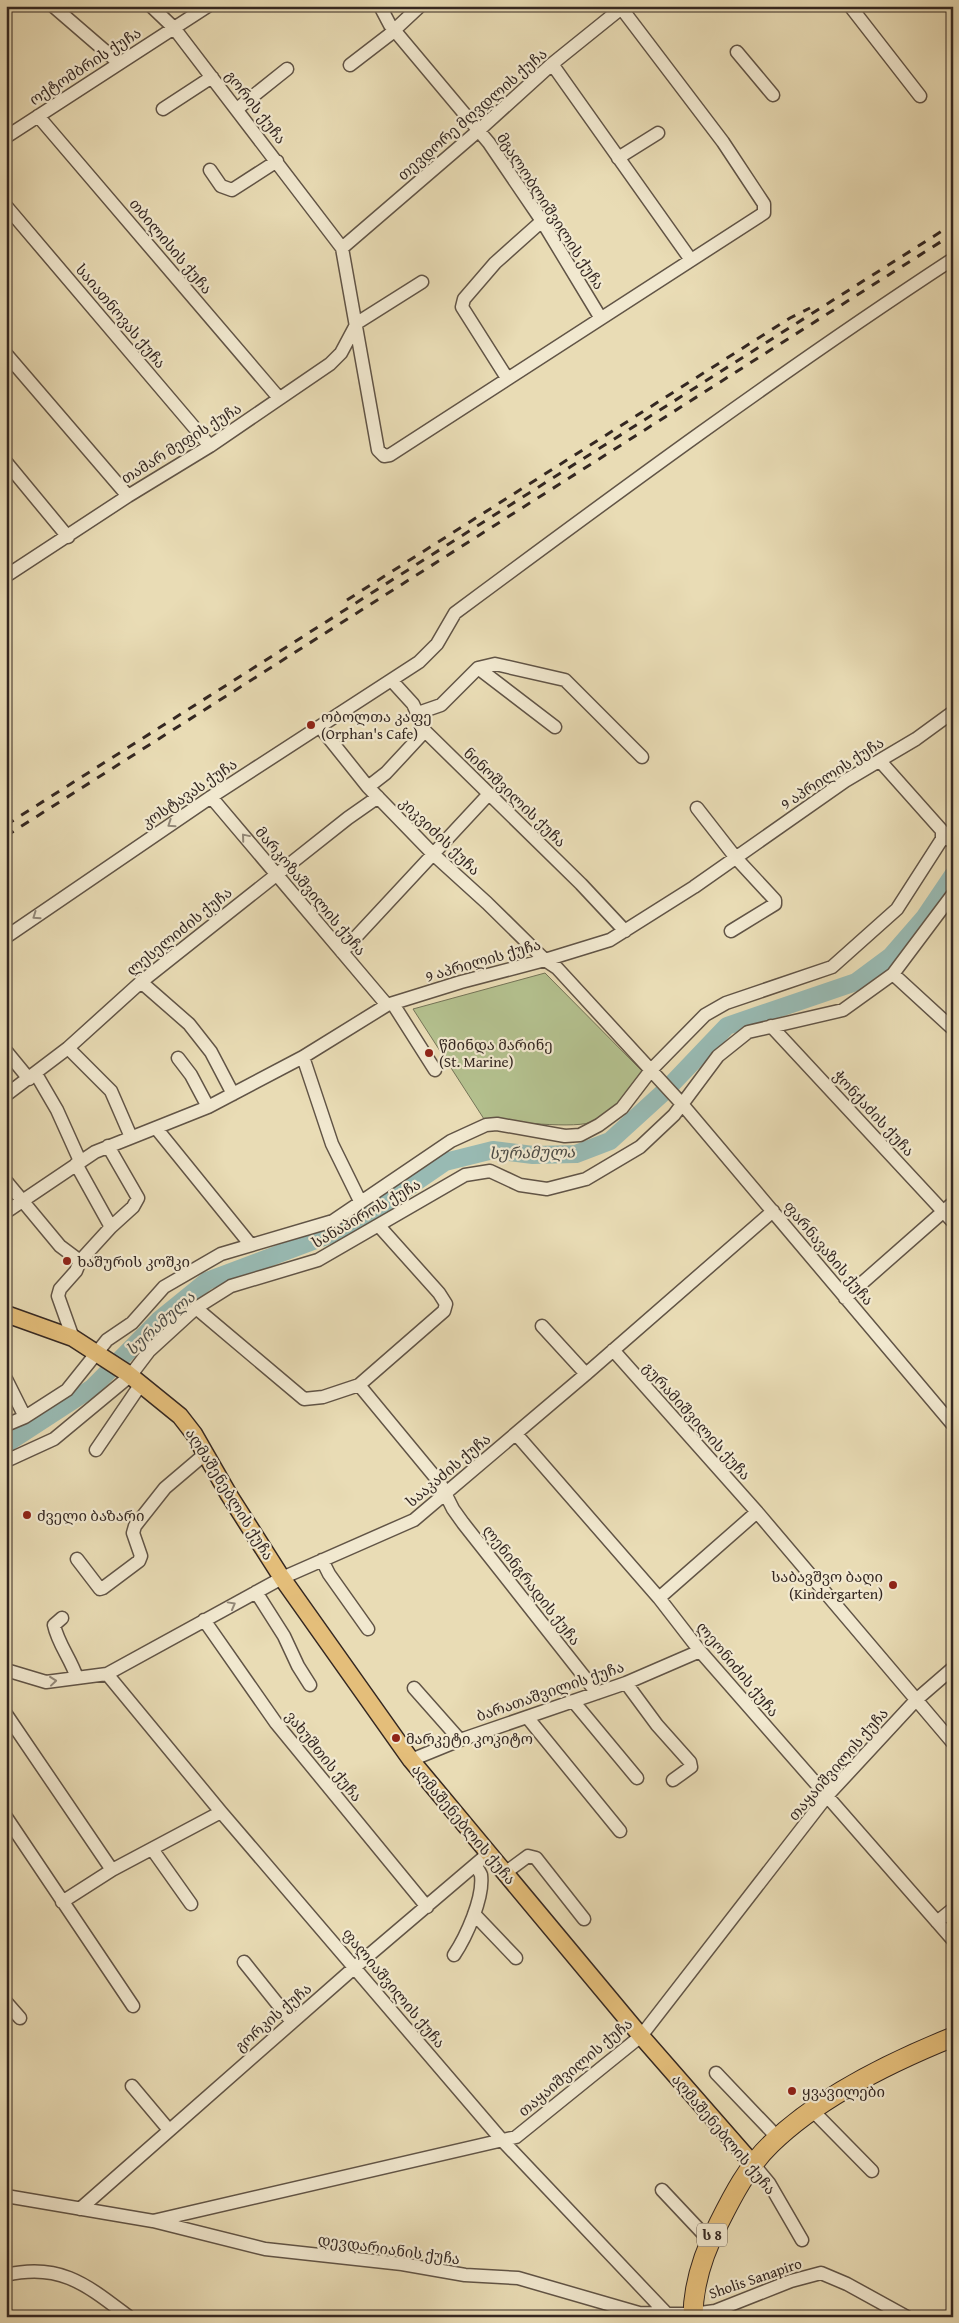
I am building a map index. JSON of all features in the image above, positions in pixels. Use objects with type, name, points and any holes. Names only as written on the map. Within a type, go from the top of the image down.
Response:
[{"type":"highway","name":"ს 8","points":[[693,2315],[698,2274],[710,2241],[731,2198],[753,2164],[778,2138],[812,2110],[867,2078],[953,2037]]},
{"type":"main road","points":[[6,1314],[73,1338],[98,1355]]},
{"type":"main road","name":"აღმაშენებლის ქუჩა","points":[[98,1355],[133,1378],[180,1416],[282,1578],[411,1760],[641,2036],[753,2164]]},
{"type":"street","points":[[53,6],[119,63]]},
{"type":"street","name":"გორის ქუჩა","points":[[151,6],[174,28],[342,248]]},
{"type":"street","name":"ოქტომბრის ქუჩა","points":[[6,137],[208,6]]},
{"type":"street","name":"მგალობლიშვილის ქუჩა","points":[[380,6],[394,29],[489,143],[542,221],[600,317]]},
{"type":"street","points":[[350,65],[420,6]]},
{"type":"street","points":[[850,6],[920,96]]},
{"type":"street","points":[[342,248],[357,323],[378,450],[384,456],[390,455],[600,317],[764,213],[766,208],[724,142],[623,7]]},
{"type":"street","name":"თევდორე მღვდლის ქუჩა","points":[[342,248],[478,131],[552,64],[623,7]]},
{"type":"street","points":[[737,52],[773,95]]},
{"type":"street","points":[[552,64],[691,260]]},
{"type":"street","points":[[237,109],[287,70]]},
{"type":"street","points":[[163,109],[212,77]]},
{"type":"street","name":"თბილისის ქუჩა","points":[[38,116],[279,398]]},
{"type":"street","points":[[618,158],[658,133]]},
{"type":"street","points":[[210,170],[222,186],[232,190],[277,161]]},
{"type":"street","name":"საიათნოვას ქუჩა","points":[[6,206],[210,446]]},
{"type":"street","points":[[508,378],[462,307],[464,299],[496,263],[542,221]]},
{"type":"street","name":"კოსტავას ქუჩა","points":[[6,937],[211,797],[392,681],[429,654],[454,612],[667,456],[852,325],[953,259]]},
{"type":"street","points":[[357,323],[422,282]]},
{"type":"street","name":"თამარ მეფის ქუჩა","points":[[6,576],[128,496],[210,446],[330,364],[341,353],[357,323]]},
{"type":"street","points":[[6,354],[128,496]]},
{"type":"street","points":[[6,462],[68,537]]},
{"type":"street","points":[[418,712],[440,705],[478,668],[495,664],[565,680],[642,757]]},
{"type":"street","points":[[478,668],[555,727]]},
{"type":"street","name":"ნინოშვილის ქუჩა","points":[[392,681],[418,712],[425,731],[488,795],[581,884],[625,931]]},
{"type":"street","name":"9 აპრილის ქუჩა","points":[[6,1212],[78,1163],[108,1146],[208,1107],[303,1058],[390,1004],[610,940],[736,858],[845,781],[916,739],[953,712]]},
{"type":"street","name":"კიკვიძის ქუჩა","points":[[320,728],[378,797],[434,854],[545,960]]},
{"type":"street","points":[[368,786],[386,773],[425,731]]},
{"type":"street","points":[[6,1425],[25,1417],[67,1390],[98,1355],[107,1340],[132,1323],[164,1287],[221,1254],[332,1221],[451,1141],[486,1126],[497,1124],[565,1136],[580,1135],[599,1125],[622,1108],[705,1015],[726,1003],[832,967],[897,909],[942,839],[947,838],[880,761]]},
{"type":"street","points":[[342,952],[488,795]]},
{"type":"street","name":"მარკოზაშვილის ქუჩა","points":[[211,797],[342,952],[390,1004],[435,1070]]},
{"type":"street","name":"ლესელიძის ქუჩა","points":[[6,1096],[68,1048],[141,982],[276,874],[378,797]]},
{"type":"street","points":[[697,808],[736,858],[774,897],[775,904],[731,931]]},
{"type":"street","name":"სანაპიროს ქუჩა","points":[[6,1461],[54,1439],[133,1378],[150,1351],[196,1308],[231,1286],[318,1260],[465,1175],[490,1171],[520,1185],[547,1189],[586,1179],[640,1147],[674,1115],[689,1092],[727,1047],[748,1032],[843,1010],[893,974],[953,894]]},
{"type":"street","points":[[545,960],[550,962],[568,979],[655,1073]]},
{"type":"street","points":[[893,974],[953,1029]]},
{"type":"street","points":[[141,982],[189,1024],[211,1052],[233,1094]]},
{"type":"street","name":"ჭონქაძის ქუჩა","points":[[771,1026],[948,1207],[953,1222]]},
{"type":"street","points":[[68,1048],[103,1081],[111,1092],[131,1137]]},
{"type":"street","points":[[6,1051],[33,1076],[57,1110],[78,1163],[111,1227]]},
{"type":"street","points":[[178,1058],[191,1075],[208,1107]]},
{"type":"street","points":[[303,1058],[332,1144],[360,1201]]},
{"type":"street","name":"ფარნავაზის ქუჩა","points":[[655,1073],[953,1424]]},
{"type":"street","points":[[156,1128],[250,1244]]},
{"type":"street","points":[[73,1338],[59,1292],[76,1271],[80,1261],[111,1227],[133,1207],[138,1198],[108,1146]]},
{"type":"street","points":[[6,1181],[60,1246],[80,1261]]},
{"type":"street","points":[[845,1298],[948,1207]]},
{"type":"street","name":"სააკაძის ქუჩა","points":[[6,1670],[46,1682],[107,1674],[282,1578],[414,1520],[586,1374],[773,1211]]},
{"type":"street","points":[[196,1308],[304,1399],[323,1397],[359,1385],[444,1310],[446,1304],[439,1293],[379,1226]]},
{"type":"street","points":[[542,1326],[586,1374]]},
{"type":"street","name":"გურამიშვილის ქუჩა","points":[[613,1350],[756,1512],[953,1743]]},
{"type":"street","points":[[96,1450],[133,1378]]},
{"type":"street","points":[[6,1379],[25,1417]]},
{"type":"street","name":"ლენინგრადის ქუჩა","points":[[359,1385],[440,1483],[452,1509],[597,1693]]},
{"type":"street","name":"ლეონიძის ქუჩა","points":[[516,1434],[659,1598],[700,1652],[953,1940]]},
{"type":"street","points":[[77,1559],[100,1589],[104,1588],[139,1561],[141,1556],[132,1529],[165,1488],[205,1454]]},
{"type":"street","points":[[659,1598],[756,1512]]},
{"type":"street","points":[[322,1560],[329,1574],[368,1629]]},
{"type":"street","points":[[256,1592],[284,1636],[298,1666],[310,1685]]},
{"type":"street","points":[[62,1618],[54,1625],[56,1633],[73,1665],[77,1678]]},
{"type":"street","name":"ვახუშთის ქუჩა","points":[[204,1620],[276,1723],[427,1907]]},
{"type":"street","name":"ბარათაშვილის ქუჩა","points":[[411,1760],[460,1740],[626,1683],[700,1652]]},
{"type":"street","name":"თაყაიშვილის ქუჩა","points":[[153,2221],[500,2139],[516,2137],[641,2036],[827,1796],[916,1700],[953,1668]]},
{"type":"street","name":"ფალიაშვილის ქუჩა","points":[[107,1674],[221,1812],[500,2139],[666,2313]]},
{"type":"street","points":[[626,1683],[657,1725],[690,1762],[690,1767],[673,1780]]},
{"type":"street","points":[[414,1688],[460,1740]]},
{"type":"street","points":[[573,1701],[637,1778]]},
{"type":"street","points":[[6,1714],[112,1870]]},
{"type":"street","points":[[527,1717],[620,1831]]},
{"type":"street","points":[[62,1902],[112,1870],[221,1812]]},
{"type":"street","points":[[6,1817],[133,2006]]},
{"type":"street","points":[[152,1849],[191,1904]]},
{"type":"street","name":"გორკის ქუჩა","points":[[80,2208],[355,1967],[489,1853]]},
{"type":"street","points":[[505,1873],[528,1856],[536,1858],[584,1919]]},
{"type":"street","points":[[454,1955],[462,1943],[474,1914],[481,1874],[475,1865]]},
{"type":"street","points":[[937,1922],[953,1909]]},
{"type":"street","points":[[474,1914],[516,1958]]},
{"type":"street","points":[[244,1962],[292,2022]]},
{"type":"street","points":[[6,2002],[20,2018]]},
{"type":"street","points":[[716,2072],[778,2138]]},
{"type":"street","points":[[132,2086],[169,2130]]},
{"type":"street","points":[[812,2110],[872,2171]]},
{"type":"street","name":"აღმაშენებლის ქუჩა","points":[[753,2164],[769,2183],[802,2240]]},
{"type":"street","points":[[662,2190],[710,2241]]},
{"type":"street","points":[[8,2193],[80,2208]]},
{"type":"street","name":"დევდარიანის ქუჩა","points":[[80,2208],[153,2221],[266,2249],[402,2264],[465,2276],[518,2278],[638,2313],[693,2315]]},
{"type":"street","points":[[6,2275],[23,2271],[64,2275],[82,2282],[129,2317]]},
{"type":"street","name":"Sholis Sanapiro","points":[[693,2315],[715,2311],[791,2281],[821,2273],[855,2288],[908,2317]]},
{"type":"green space","points":[[545,973],[643,1072],[621,1099],[608,1111],[586,1124],[558,1125],[484,1119],[413,1009]]},
{"type":"waterway","name":"სურამულა","points":[[6,1444],[92,1388],[159,1320],[207,1281],[350,1227],[445,1162],[493,1150],[533,1155],[576,1154],[610,1141],[666,1090],[727,1026],[856,982],[891,956],[924,918],[953,875]]},
{"type":"railway","points":[[6,825],[953,224]]},
{"type":"railway","points":[[6,836],[953,234]]},
{"type":"railway","points":[[347,600],[790,318],[810,308]]},
{"type":"place","name":"ობოლთა კაფე (Orphan's Cafe)","points":[[311,725]]},
{"type":"place","name":"წმინდა მარინე (St. Marine)","points":[[429,1053]]},
{"type":"place","name":"ხაშურის კოშკი","points":[[67,1261]]},
{"type":"place","name":"ძველი ბაზარი","points":[[27,1515]]},
{"type":"place","name":"საბავშვო ბაღი (Kindergarten)","points":[[893,1585]]},
{"type":"place","name":"მარკეტი კოკიტო","points":[[396,1738]]},
{"type":"place","name":"ყვავილები","points":[[792,2091]]}]
